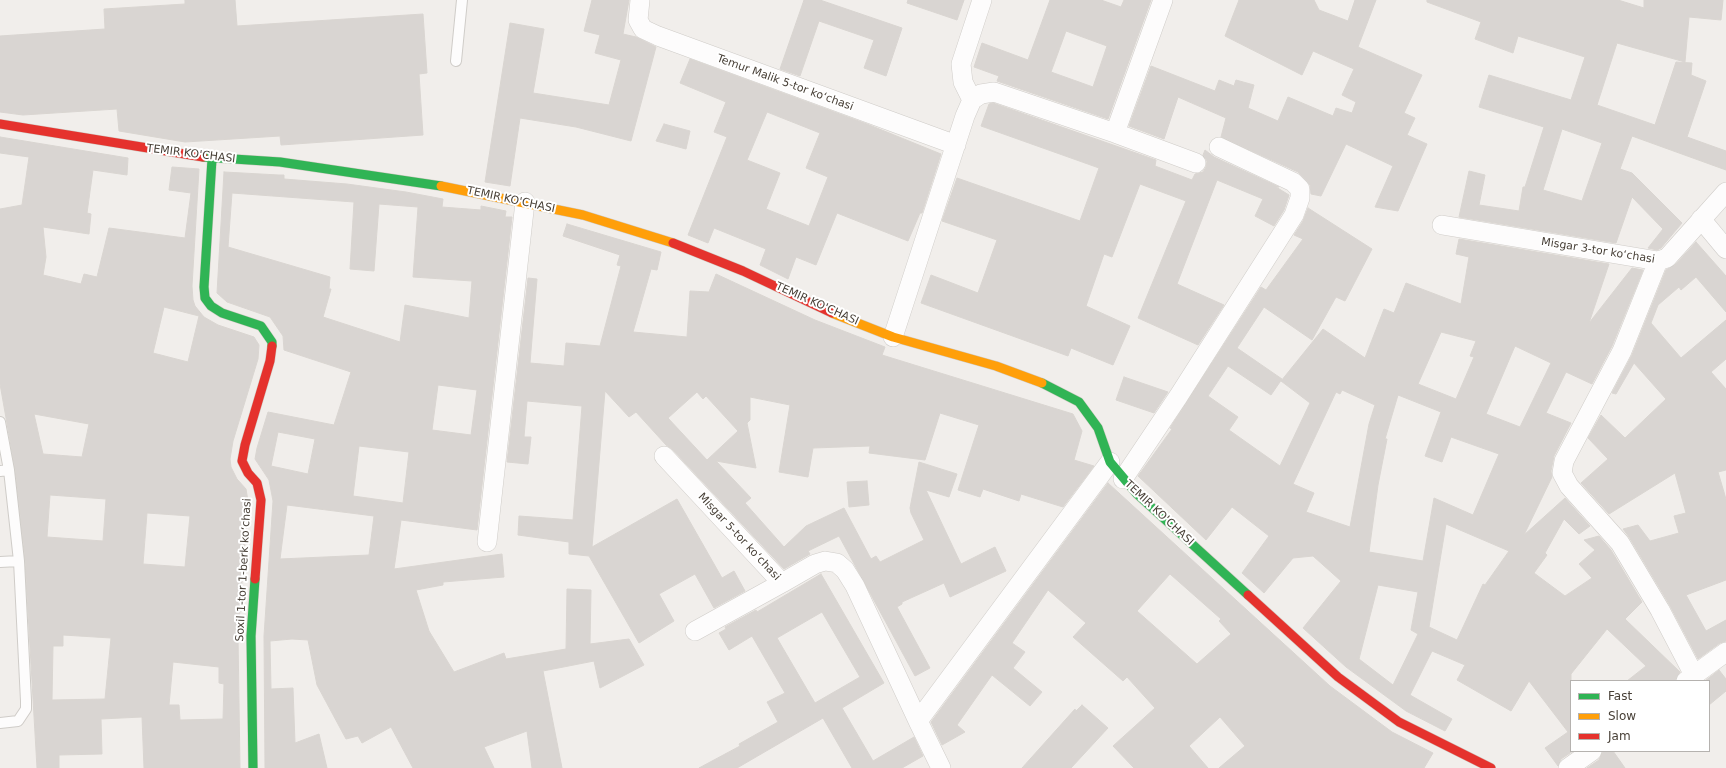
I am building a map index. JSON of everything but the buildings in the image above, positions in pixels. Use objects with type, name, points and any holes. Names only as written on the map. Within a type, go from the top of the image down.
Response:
[{"type":"street","name":"Temur Malik 5-tor koʻchasi","points":[[640,0],[638,20],[643,29],[658,36],[956,145]]},
{"type":"street","points":[[972,100],[963,82],[961,64],[982,0]]},
{"type":"street","points":[[1115,133],[1163,0]]},
{"type":"street","points":[[893,336],[965,116],[972,100],[981,94],[994,92],[1115,133],[1196,163]]},
{"type":"street","name":"TEMIR KO'CHASI","points":[[0,124],[212,159],[280,162],[408,180],[525,202],[583,216],[679,245],[743,271],[820,308],[893,336],[996,366],[1051,386],[1079,402],[1098,428],[1110,462],[1137,494],[1338,677],[1399,722],[1491,768]]},
{"type":"street","points":[[1123,479],[1178,397],[1294,215],[1300,198],[1300,189],[1292,182],[1219,148]]},
{"type":"street","name":"Soxil 1-tor 1-berk koʻchasi","points":[[212,159],[204,287],[206,298],[211,306],[222,313],[261,326],[266,331],[272,342],[270,361],[245,445],[242,461],[248,473],[257,483],[262,500],[251,636],[253,768]]},
{"type":"street","name":"Misgar 3-tor koʻchasi","points":[[1442,225],[1658,261],[1667,258],[1726,192]]},
{"type":"street","points":[[487,542],[525,202]]},
{"type":"street","points":[[1701,219],[1726,249]]},
{"type":"street","points":[[1658,261],[1622,351],[1564,462],[1562,473],[1569,486],[1620,543],[1660,610],[1690,678],[1726,652]]},
{"type":"street","name":"Misgar 5-tor koʻchasi","points":[[664,456],[782,583],[815,564],[825,561],[837,564],[845,570],[855,586],[918,721]]},
{"type":"street","points":[[934,766],[918,721],[1110,462]]},
{"type":"street","points":[[695,631],[782,583]]},
{"type":"street","points":[[1568,768],[1591,752]]},
{"type":"lane","points":[[456,61],[462,0]]},
{"type":"lane","points":[[0,422],[5,471],[19,561],[26,709],[18,721],[0,723]]},
{"type":"lane","points":[[0,562],[19,561]]},
{"type":"traffic: fast","points":[[203,157],[280,162],[441,186]]},
{"type":"traffic: fast","points":[[212,159],[204,287],[205,298],[211,306],[222,313],[261,326],[272,342],[272,346]]},
{"type":"traffic: fast","points":[[1042,383],[1079,402],[1098,428],[1110,462],[1137,494],[1248,595]]},
{"type":"traffic: fast","points":[[253,768],[251,636],[255,579]]},
{"type":"traffic: slow","points":[[441,186],[583,215],[673,243]]},
{"type":"traffic: slow","points":[[832,313],[893,337],[996,366],[1042,383]]},
{"type":"traffic: jam","points":[[0,124],[203,157]]},
{"type":"traffic: jam","points":[[673,243],[743,271],[832,313]]},
{"type":"traffic: jam","points":[[255,579],[261,500],[257,483],[248,473],[242,461],[245,445],[270,361],[272,346]]},
{"type":"traffic: jam","points":[[1248,595],[1338,677],[1399,722],[1491,768]]}]
